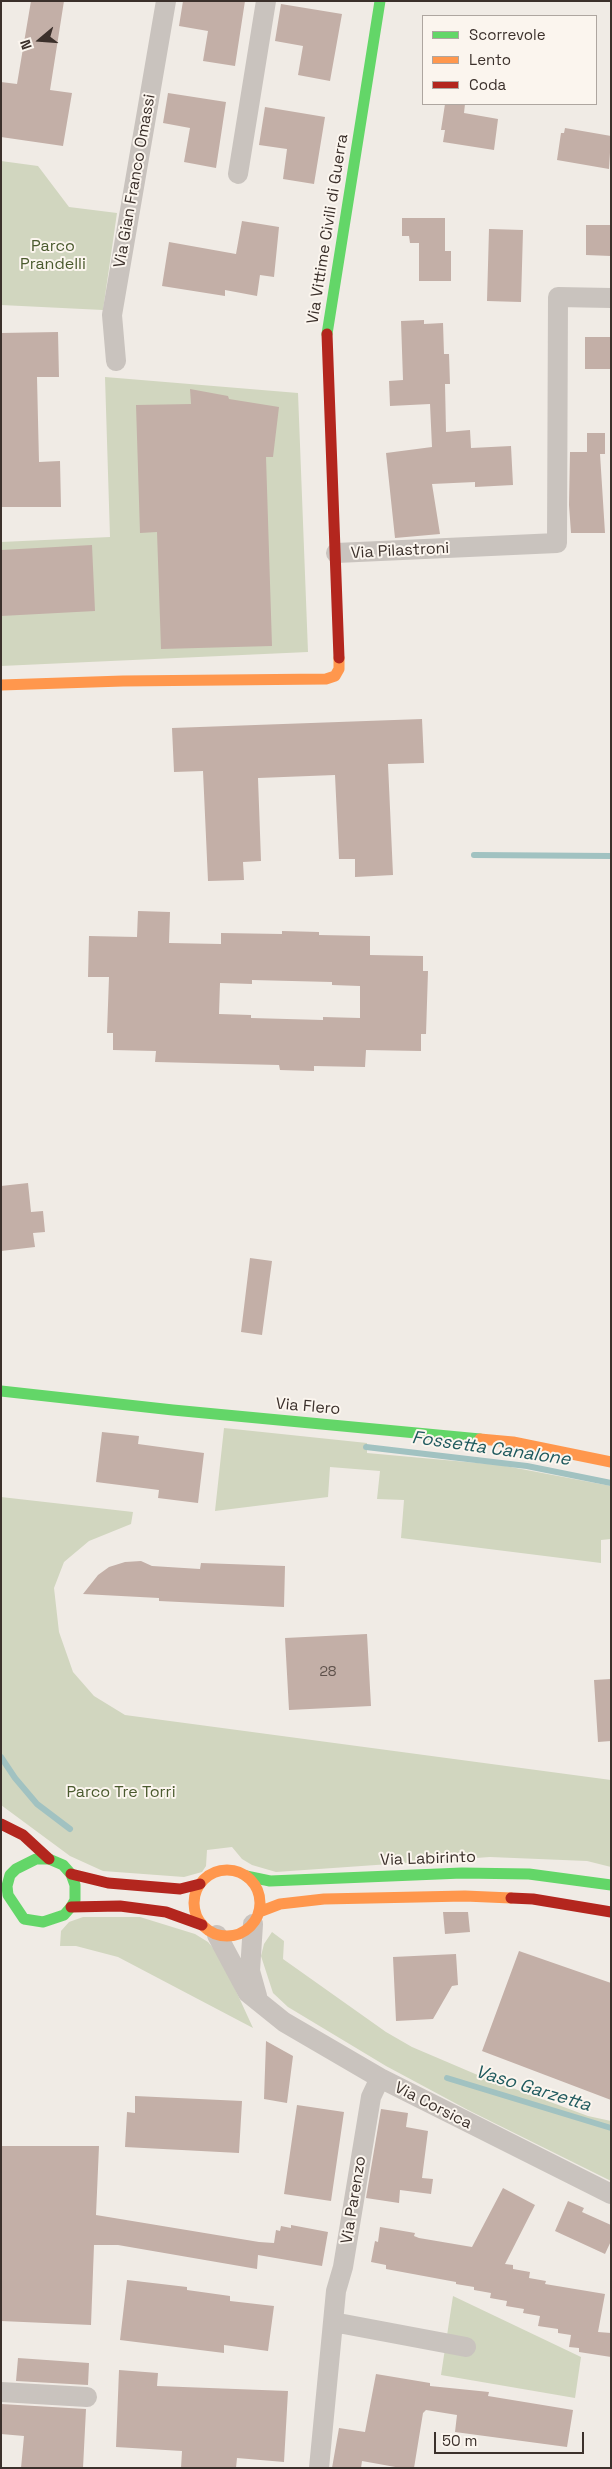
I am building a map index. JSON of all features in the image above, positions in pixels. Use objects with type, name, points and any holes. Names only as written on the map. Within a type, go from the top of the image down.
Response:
[{"type":"street","name":"Via Gian Franco Omassi","points":[[116,361],[112,315],[166,1]]},
{"type":"street","points":[[238,174],[266,1]]},
{"type":"street","name":"Via Vittime Civili di Guerra","points":[[336,553],[327,328],[380,1]]},
{"type":"street","name":"Via Pilastroni","points":[[1,685],[123,681],[326,679],[335,676],[339,669],[336,553],[556,543],[558,297],[611,298]]},
{"type":"street","name":"Via Flero","points":[[1,1391],[173,1410],[513,1442],[611,1462]]},
{"type":"street","points":[[1,1825],[8,1844]]},
{"type":"street","points":[[1,1825],[23,1835],[48,1859]]},
{"type":"street","points":[[9,1920],[24,1919],[43,1922],[64,1915],[71,1907],[76,1891],[71,1874],[63,1865],[48,1859],[36,1859],[14,1865],[4,1887],[14,1909],[24,1919]]},
{"type":"street","points":[[71,1874],[108,1883],[180,1889],[200,1884],[213,1873],[224,1870],[235,1871],[246,1876],[258,1892],[250,1971],[262,2007]]},
{"type":"street","name":"Via Labirinto","points":[[246,1876],[270,1881],[462,1874],[528,1874],[561,1877],[611,1886]]},
{"type":"street","name":"Via Corsica","points":[[200,1884],[195,1893],[196,1915],[209,1930],[248,1993],[262,2007],[284,2022],[380,2078],[611,2194]]},
{"type":"street","points":[[71,1907],[120,1906],[157,1910],[209,1930],[234,1936],[244,1932],[256,1918],[280,1904],[324,1899],[466,1896],[533,1899],[611,1912]]},
{"type":"street","name":"Via Parenzo","points":[[319,2468],[336,2291],[343,2267],[371,2097],[380,2078]]},
{"type":"street","points":[[333,2322],[466,2347]]},
{"type":"street","points":[[1,2392],[87,2397]]},
{"type":"green space","name":"Parco Prandelli","points":[[1,161],[38,166],[69,207],[117,213],[103,310],[1,305]]},
{"type":"green space","points":[[105,377],[298,393],[308,652],[1,666],[1,542],[110,537]]},
{"type":"green space","points":[[224,1428],[367,1443],[367,1453],[500,1465],[611,1486],[611,1539],[601,1540],[601,1563],[401,1538],[404,1500],[377,1499],[380,1471],[330,1467],[328,1497],[215,1511]]},
{"type":"green space","name":"Parco Tre Torri","points":[[1,1497],[133,1512],[131,1524],[89,1541],[64,1562],[54,1588],[59,1632],[73,1672],[94,1696],[125,1715],[611,1780],[611,1867],[587,1861],[490,1857],[276,1872],[252,1865],[242,1859],[232,1847],[207,1850],[206,1866],[202,1872],[184,1877],[103,1871],[70,1856],[1,1805]]},
{"type":"green space","points":[[83,1917],[140,1917],[195,1934],[208,1942],[220,1956],[253,2028],[118,1957],[76,1946],[60,1946],[61,1931],[69,1922]]},
{"type":"green space","points":[[272,1932],[284,1941],[283,1959],[386,2032],[412,2047],[480,2076],[588,2116],[611,2121],[611,2181],[468,2110],[386,2066],[288,2007],[273,1993],[261,1956],[264,1944]]},
{"type":"green space","points":[[453,2296],[581,2357],[575,2398],[441,2375]]},
{"type":"building","points":[[31,1],[64,1],[50,90],[72,93],[63,146],[1,137],[1,82],[17,84]]},
{"type":"building","points":[[183,1],[245,1],[235,66],[203,61],[208,31],[179,26]]},
{"type":"building","points":[[281,4],[342,14],[330,81],[298,75],[303,46],[275,41]]},
{"type":"building","points":[[168,93],[226,102],[216,168],[184,162],[190,128],[163,123]]},
{"type":"building","points":[[445,105],[465,105],[464,113],[498,119],[494,150],[443,142],[445,130],[441,130]]},
{"type":"building","points":[[265,107],[325,117],[314,184],[283,179],[287,149],[259,145]]},
{"type":"building","points":[[565,128],[611,136],[609,169],[557,160],[561,133],[564,133]]},
{"type":"building","points":[[402,218],[445,218],[445,251],[451,251],[451,281],[419,281],[419,243],[410,243],[409,236],[402,236]]},
{"type":"building","points":[[242,221],[279,227],[274,277],[260,275],[257,296],[225,290],[225,296],[162,286],[169,242],[236,254]]},
{"type":"building","points":[[586,225],[611,225],[611,256],[586,255]]},
{"type":"building","points":[[489,229],[523,230],[521,302],[487,301]]},
{"type":"building","points":[[424,320],[424,324],[443,323],[444,354],[449,354],[450,384],[445,384],[446,432],[470,430],[471,448],[511,446],[513,485],[475,487],[475,482],[432,484],[440,534],[395,538],[386,453],[432,447],[430,404],[390,406],[389,381],[403,380],[401,321]]},
{"type":"building","points":[[58,332],[59,377],[37,377],[39,462],[60,461],[61,507],[1,507],[1,333]]},
{"type":"building","points":[[585,337],[611,337],[611,369],[585,369]]},
{"type":"building","points":[[190,389],[228,396],[229,399],[279,407],[273,457],[266,457],[272,646],[161,649],[157,532],[140,533],[136,405],[191,404]]},
{"type":"building","points":[[587,433],[605,433],[605,454],[600,454],[605,533],[571,533],[569,505],[570,452],[587,452]]},
{"type":"building","points":[[92,545],[95,611],[1,616],[1,550]]},
{"type":"building","points":[[422,719],[424,763],[388,764],[393,875],[355,877],[355,859],[339,859],[335,775],[258,778],[261,861],[243,862],[244,880],[208,881],[203,771],[174,772],[172,728]]},
{"type":"building","points":[[138,911],[170,912],[169,943],[221,944],[221,933],[282,934],[282,931],[319,932],[319,935],[370,936],[370,955],[423,956],[423,971],[428,971],[426,1034],[421,1034],[421,1051],[366,1050],[365,1067],[314,1066],[314,1071],[280,1070],[279,1065],[155,1062],[156,1051],[113,1050],[113,1033],[107,1033],[109,977],[88,977],[89,936],[137,937]],"holes":[[[252,980],[332,982],[332,985],[360,986],[360,1018],[323,1017],[323,1020],[251,1018],[251,1015],[219,1014],[220,983],[252,984]]]},
{"type":"building","points":[[28,1183],[31,1212],[43,1211],[45,1232],[33,1233],[35,1247],[1,1251],[1,1186]]},
{"type":"building","points":[[250,1258],[272,1261],[262,1335],[241,1332]]},
{"type":"building","points":[[102,1432],[139,1436],[138,1444],[204,1453],[198,1503],[158,1498],[159,1490],[96,1482]]},
{"type":"building","points":[[141,1561],[152,1566],[200,1569],[201,1563],[285,1566],[284,1607],[159,1601],[159,1598],[83,1594],[98,1575],[109,1567],[125,1562]]},
{"type":"building","points":[[367,1634],[371,1706],[289,1710],[285,1638]]},
{"type":"building","points":[[611,1679],[611,1741],[598,1742],[594,1680]]},
{"type":"building","points":[[443,1912],[468,1912],[470,1932],[445,1934]]},
{"type":"building","points":[[519,1951],[611,1983],[611,2100],[482,2051]]},
{"type":"building","points":[[456,1954],[458,1985],[452,1986],[433,2019],[396,2021],[393,1957]]},
{"type":"building","points":[[266,2041],[293,2056],[287,2103],[264,2099]]},
{"type":"building","points":[[135,2096],[242,2101],[239,2153],[125,2147],[127,2112],[135,2113]]},
{"type":"building","points":[[297,2105],[344,2112],[331,2201],[284,2194]]},
{"type":"building","points":[[381,2109],[408,2113],[406,2127],[428,2131],[422,2178],[433,2179],[431,2194],[400,2190],[399,2203],[366,2198]]},
{"type":"building","points":[[1,2146],[99,2146],[96,2215],[259,2242],[274,2243],[276,2230],[280,2231],[281,2226],[291,2228],[291,2225],[328,2232],[322,2266],[258,2255],[257,2269],[118,2245],[94,2245],[91,2325],[1,2321]]},
{"type":"building","points":[[503,2188],[535,2205],[505,2264],[513,2265],[513,2269],[530,2272],[529,2278],[546,2281],[545,2284],[605,2294],[598,2332],[611,2333],[611,2357],[579,2352],[579,2348],[569,2347],[571,2335],[558,2333],[558,2329],[538,2326],[540,2316],[523,2313],[524,2309],[506,2306],[507,2301],[490,2298],[491,2293],[474,2290],[474,2287],[456,2284],[456,2282],[386,2269],[386,2265],[371,2262],[375,2241],[378,2242],[380,2227],[415,2233],[414,2236],[419,2238],[472,2247]]},
{"type":"building","points":[[568,2201],[584,2208],[582,2212],[611,2225],[611,2241],[605,2254],[555,2231]]},
{"type":"building","points":[[127,2280],[187,2287],[187,2290],[230,2296],[230,2301],[274,2306],[268,2351],[224,2345],[224,2353],[120,2340]]},
{"type":"building","points":[[18,2358],[89,2363],[88,2385],[16,2381]]},
{"type":"building","points":[[119,2370],[158,2373],[157,2386],[288,2391],[284,2462],[237,2458],[236,2468],[181,2468],[182,2451],[116,2447]]},
{"type":"building","points":[[376,2374],[430,2383],[430,2386],[489,2392],[488,2396],[573,2410],[567,2447],[455,2432],[457,2415],[426,2410],[423,2413],[414,2468],[401,2468],[362,2461],[361,2468],[332,2468],[339,2428],[365,2432]]},
{"type":"building","points":[[1,2404],[86,2409],[83,2468],[21,2468],[24,2436],[1,2434]]},
{"type":"waterway","name":"Fossetta Canalone","points":[[474,855],[611,856]]},
{"type":"waterway","name":"Fossetta Canalone","points":[[366,1447],[527,1466],[611,1483]]},
{"type":"waterway","name":"Vaso Garzetta","points":[[1,1757],[15,1778],[37,1804],[70,1829]]},
{"type":"waterway","name":"Vaso Garzetta","points":[[447,2078],[611,2128]]},
{"type":"traffic: fast","points":[[327,334],[380,1]]},
{"type":"traffic: fast","points":[[1,1391],[173,1410],[480,1439]]},
{"type":"traffic: fast","points":[[36,1859],[49,1859],[63,1865],[71,1874],[75,1885],[75,1900],[71,1907],[64,1915],[43,1922],[24,1919],[8,1895],[7,1886],[10,1875],[16,1869],[36,1859]]},
{"type":"traffic: fast","points":[[246,1876],[270,1881],[462,1873],[529,1874],[611,1885]]},
{"type":"traffic: slow","points":[[1,685],[123,681],[326,679],[335,676],[339,669],[339,658]]},
{"type":"traffic: slow","points":[[480,1439],[513,1442],[611,1462]]},
{"type":"traffic: slow","points":[[227,1870],[240,1872],[250,1880],[258,1890],[260,1903],[258,1916],[250,1926],[240,1934],[227,1936],[214,1934],[204,1926],[196,1916],[194,1903],[196,1890],[204,1880],[214,1872],[227,1870]]},
{"type":"traffic: slow","points":[[259,1912],[280,1904],[324,1899],[465,1896],[511,1898]]},
{"type":"traffic: jam","points":[[327,334],[339,658]]},
{"type":"traffic: jam","points":[[1,1824],[23,1835],[49,1859]]},
{"type":"traffic: jam","points":[[71,1874],[108,1883],[180,1889],[200,1884]]},
{"type":"traffic: jam","points":[[511,1898],[533,1899],[611,1912]]},
{"type":"traffic: jam","points":[[71,1907],[120,1906],[166,1912],[202,1925]]}]
